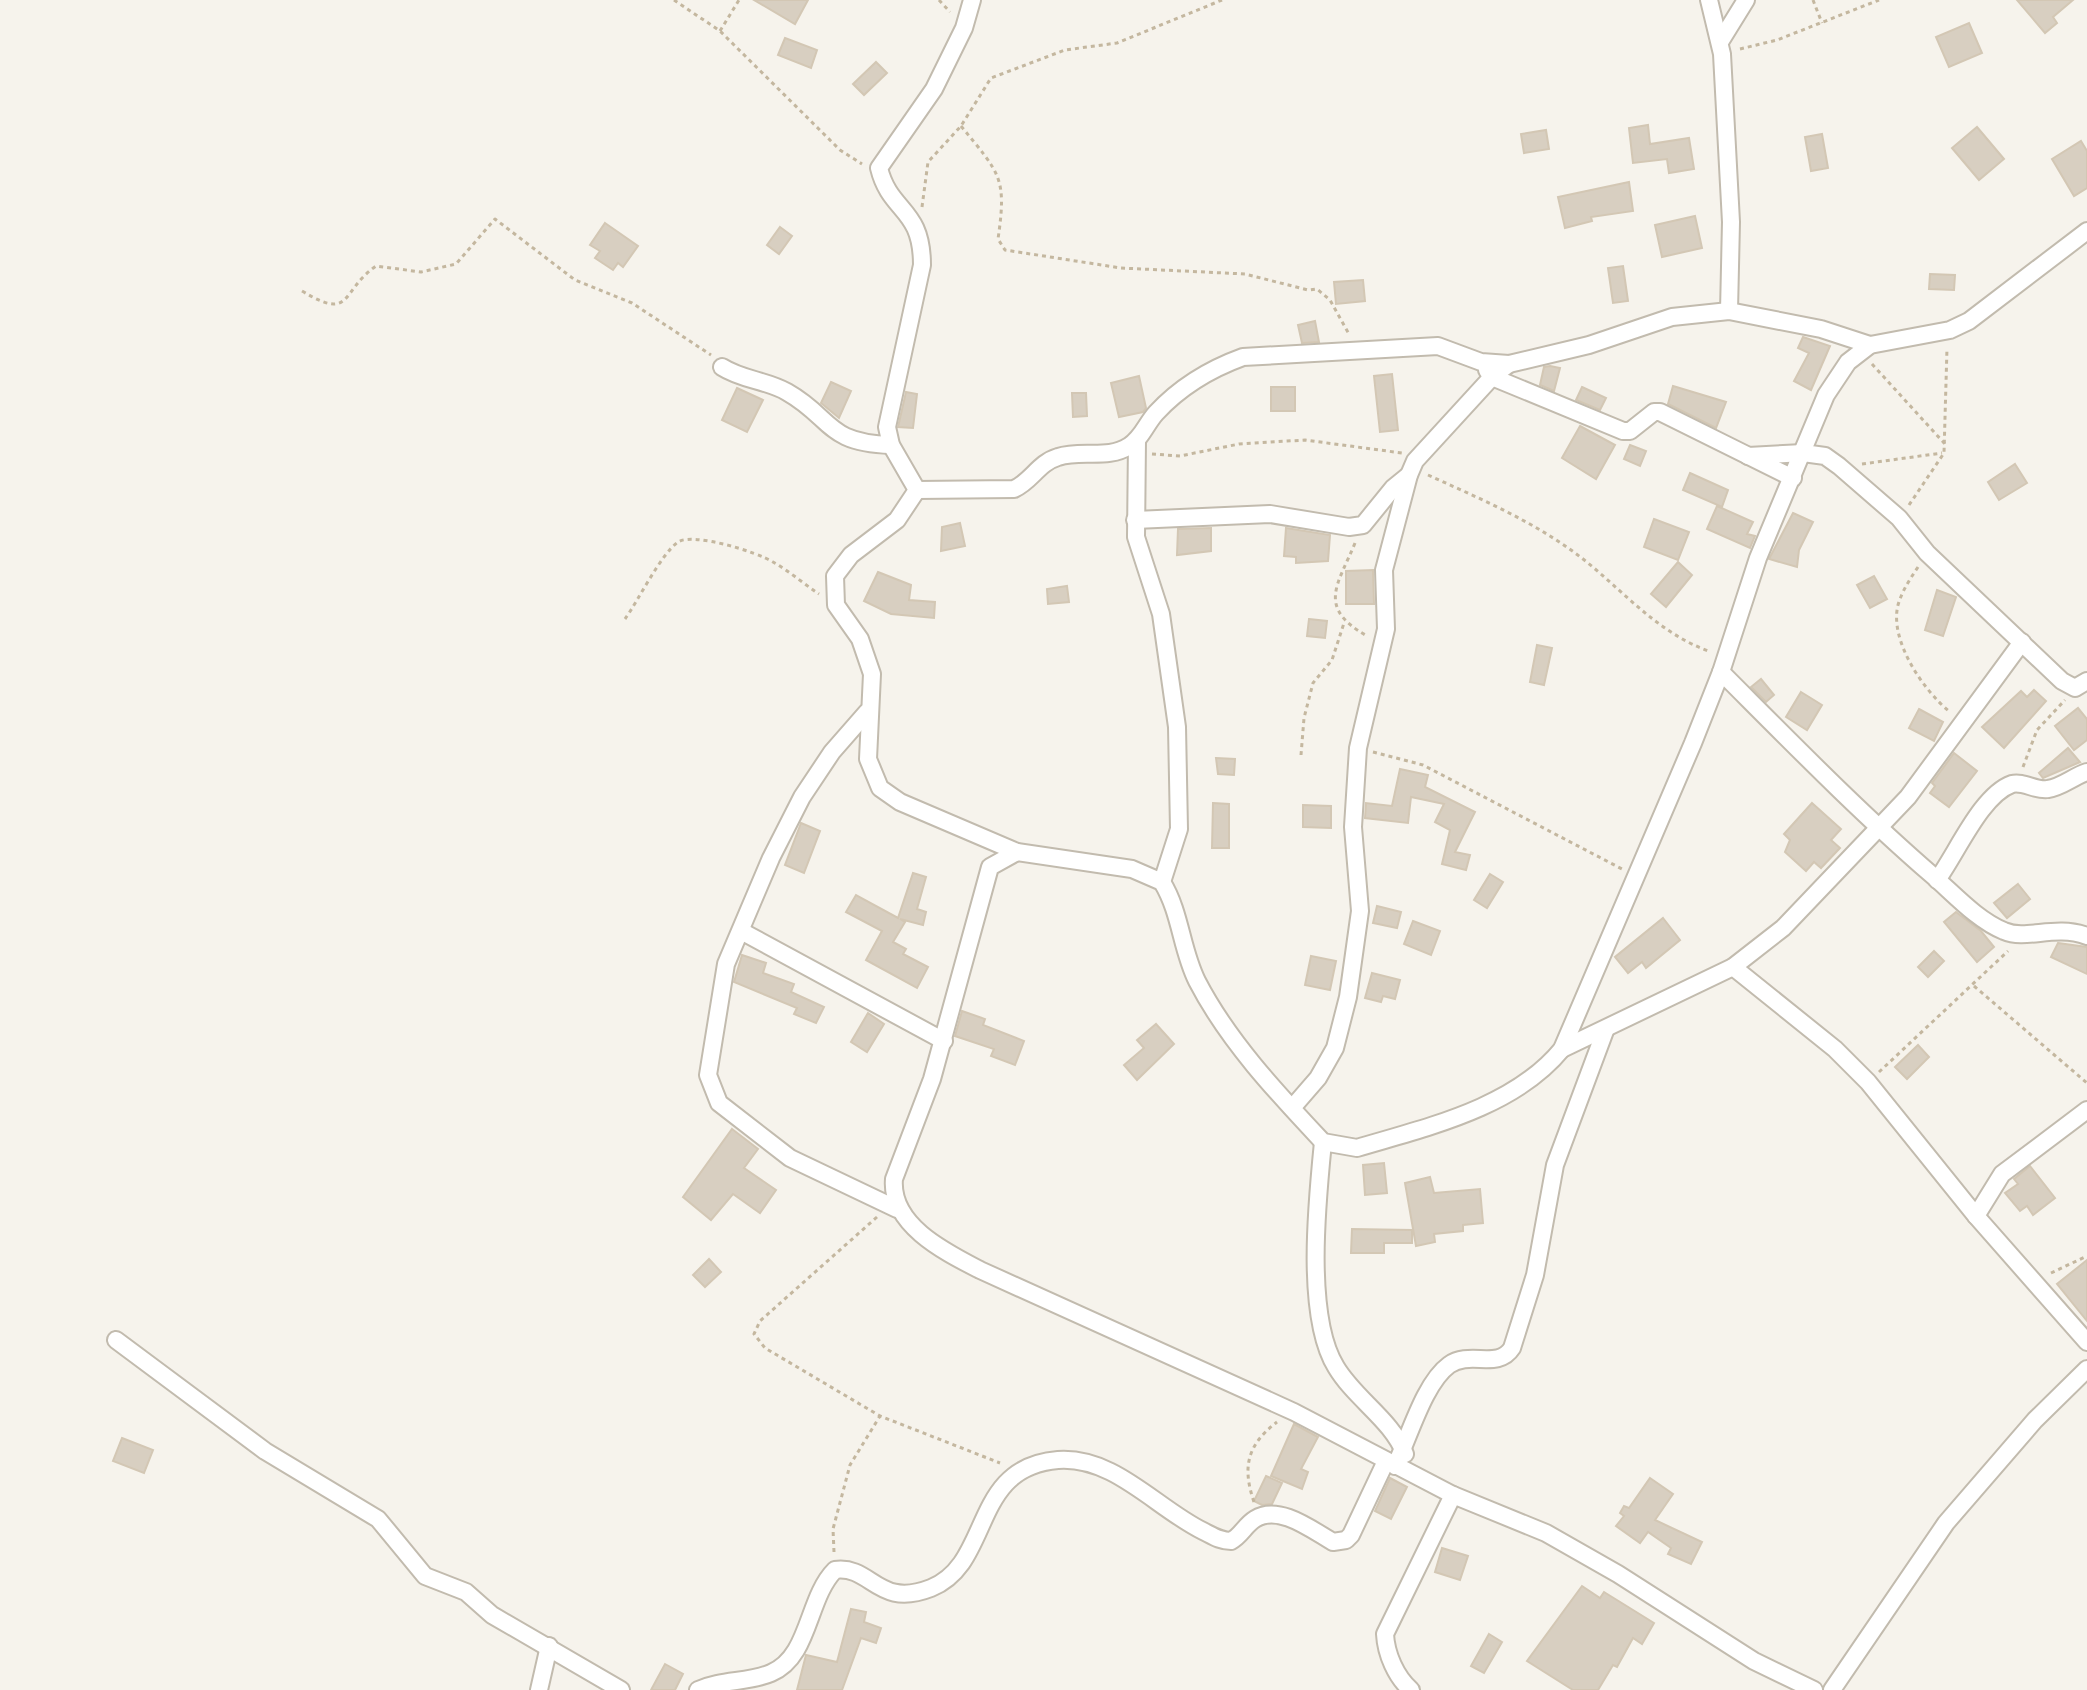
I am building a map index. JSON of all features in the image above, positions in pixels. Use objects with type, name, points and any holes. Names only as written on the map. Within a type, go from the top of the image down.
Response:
[{"type":"street","points":[[917,490],[891,445],[887,427],[892,392],[922,265],[922,240],[918,229],[882,178],[879,168],[934,89],[964,28],[972,0]]},
{"type":"street","points":[[1709,0],[1721,48],[1731,222],[1729,311]]},
{"type":"street","points":[[1721,48],[1746,0]]},
{"type":"street","points":[[1864,349],[1826,395],[1758,558],[1723,665],[1562,1049],[1531,1081],[1486,1103],[1357,1148],[1323,1142],[1217,1015],[1195,978],[1181,924],[1162,882],[1179,829],[1177,727],[1166,637],[1141,561],[1135,520],[1134,453],[1173,397],[1222,365],[1243,357],[1438,346],[1481,362],[1509,364],[1589,345],[1672,317],[1729,311],[1796,323],[1864,349],[1950,330],[2019,285],[2087,231]]},
{"type":"street","points":[[1481,362],[1492,377],[1623,431],[1630,431],[1654,412],[1660,412],[1793,478]]},
{"type":"street","points":[[1135,520],[1270,514],[1349,527],[1363,525],[1492,377],[1509,364]]},
{"type":"street","points":[[722,367],[739,377],[785,390],[844,438],[891,445]]},
{"type":"street","points":[[917,490],[1014,489],[1024,485],[1040,466],[1061,455],[1134,453]]},
{"type":"street","points":[[1748,456],[1803,453],[1825,456],[1899,518],[1927,553],[2062,681],[2081,685]]},
{"type":"street","points":[[1292,1108],[1318,1078],[1335,1048],[1348,997],[1360,911],[1353,827],[1358,748],[1383,644],[1384,570],[1412,468]]},
{"type":"street","points":[[917,490],[897,520],[840,566],[833,589],[836,605],[868,655],[872,674],[867,712],[868,759],[880,788],[900,802],[1017,852],[1132,869],[1162,882]]},
{"type":"street","points":[[1562,1049],[1733,967],[1783,928],[1879,831],[2022,642]]},
{"type":"street","points":[[1723,665],[1879,831],[1983,919],[2005,932],[2023,936],[2042,930],[2069,929],[2087,936]]},
{"type":"street","points":[[867,712],[832,752],[802,797],[771,858],[726,964],[708,1075],[719,1103],[746,1127],[790,1158],[892,1207],[953,1256],[1294,1412],[1453,1495],[1546,1533],[1618,1574],[1754,1661],[1814,1690]]},
{"type":"street","points":[[1937,880],[1986,802],[2016,783],[2043,790],[2087,772]]},
{"type":"street","points":[[892,1207],[894,1179],[944,1041],[990,867],[989,854],[976,832]]},
{"type":"street","points":[[990,867],[1017,852]]},
{"type":"street","points":[[741,931],[944,1041]]},
{"type":"street","points":[[1733,967],[1835,1049],[1868,1082],[1976,1216],[2087,1342]]},
{"type":"street","points":[[698,1690],[730,1679],[772,1673],[783,1665],[796,1651],[821,1585],[835,1570],[852,1570],[892,1593],[915,1593],[935,1586],[970,1547],[995,1498],[1019,1469],[1059,1460],[1080,1461],[1104,1468],[1180,1519],[1223,1541],[1238,1537],[1260,1516],[1285,1516],[1333,1542],[1346,1540],[1390,1464],[1403,1449],[1426,1395],[1446,1367],[1469,1356],[1498,1360],[1507,1357],[1512,1348],[1535,1275],[1555,1165],[1605,1031]]},
{"type":"street","points":[[1976,1216],[2002,1174],[2087,1110]]},
{"type":"street","points":[[1323,1142],[1315,1296],[1320,1331],[1337,1370],[1394,1433],[1413,1474]]},
{"type":"street","points":[[116,1340],[265,1451],[378,1519],[425,1576],[466,1592],[492,1615],[621,1690]]},
{"type":"street","points":[[1832,1690],[1946,1523],[2035,1420],[2087,1369]]},
{"type":"street","points":[[1411,1690],[1399,1678],[1385,1645],[1385,1634],[1453,1495]]},
{"type":"street","points":[[539,1690],[549,1646]]},
{"type":"path","points":[[674,0],[720,31],[840,150],[882,178]]},
{"type":"path","points":[[720,31],[739,0]]},
{"type":"path","points":[[918,229],[928,162],[961,126],[991,78],[1065,50],[1117,43],[1222,0]]},
{"type":"path","points":[[1813,0],[1822,23]]},
{"type":"path","points":[[1721,48],[1822,23],[1879,0]]},
{"type":"path","points":[[961,126],[1002,185],[1003,215],[998,239],[1005,250],[1121,268],[1245,274],[1308,290],[1317,289],[1330,300],[1357,350]]},
{"type":"path","points":[[302,291],[326,305],[335,306],[343,304],[376,266],[421,272],[456,264],[495,219],[575,280],[632,303],[674,327],[722,367]]},
{"type":"path","points":[[1899,518],[1944,453],[1945,376],[1950,330]]},
{"type":"path","points":[[1864,349],[1945,444]]},
{"type":"path","points":[[1134,453],[1180,456],[1239,444],[1305,440],[1405,453],[1412,468],[1543,531],[1588,563],[1664,629],[1723,665]]},
{"type":"path","points":[[1839,466],[1944,453]]},
{"type":"path","points":[[1363,525],[1337,576],[1337,607],[1344,623],[1383,644]]},
{"type":"path","points":[[625,619],[668,552],[679,541],[690,538],[746,550],[772,561],[836,605]]},
{"type":"path","points":[[1927,553],[1897,607],[1897,628],[1919,681],[1963,722]]},
{"type":"path","points":[[1301,755],[1304,718],[1313,683],[1332,660],[1344,623]]},
{"type":"path","points":[[2016,783],[2037,730],[2081,685]]},
{"type":"path","points":[[1358,748],[1423,765],[1635,875]]},
{"type":"path","points":[[1868,1082],[1974,986],[2023,936]]},
{"type":"path","points":[[1974,986],[2087,1083]]},
{"type":"path","points":[[892,1207],[760,1321],[754,1334],[765,1348],[880,1416],[1019,1469]]},
{"type":"path","points":[[2032,1282],[2087,1256]]},
{"type":"path","points":[[1260,1516],[1250,1488],[1247,1461],[1261,1435],[1294,1412]]},
{"type":"path","points":[[835,1570],[833,1529],[847,1476],[880,1416]]},
{"type":"building","points":[[754,0],[808,0],[795,24]]},
{"type":"building","points":[[2017,0],[2073,0],[2053,17],[2057,23],[2045,33]]},
{"type":"building","points":[[1969,23],[1982,53],[1949,67],[1936,37]]},
{"type":"building","points":[[785,38],[817,50],[811,68],[778,55]]},
{"type":"building","points":[[876,62],[887,73],[864,95],[853,84]]},
{"type":"building","points":[[1648,125],[1650,144],[1689,138],[1694,169],[1669,173],[1667,159],[1633,163],[1629,128]]},
{"type":"building","points":[[1977,127],[2004,159],[1979,180],[1952,148]]},
{"type":"building","points":[[1546,130],[1549,149],[1524,153],[1521,134]]},
{"type":"building","points":[[1822,134],[1828,168],[1811,171],[1805,137]]},
{"type":"building","points":[[2081,141],[2087,151],[2087,188],[2074,196],[2052,159]]},
{"type":"building","points":[[1629,182],[1633,211],[1591,217],[1592,221],[1565,228],[1558,197]]},
{"type":"building","points":[[1695,216],[1702,248],[1662,257],[1655,225]]},
{"type":"building","points":[[605,223],[638,246],[623,267],[618,263],[613,270],[595,258],[600,251],[590,245]]},
{"type":"building","points":[[780,227],[792,236],[779,254],[767,245]]},
{"type":"building","points":[[1623,266],[1628,301],[1613,303],[1608,268]]},
{"type":"building","points":[[1930,274],[1955,275],[1954,290],[1929,289]]},
{"type":"building","points":[[1363,280],[1365,301],[1336,304],[1334,282]]},
{"type":"building","points":[[1315,321],[1319,342],[1302,343],[1298,325]]},
{"type":"building","points":[[1803,337],[1830,346],[1811,390],[1794,381],[1809,353],[1798,348]]},
{"type":"building","points":[[1544,367],[1560,368],[1554,391],[1540,385]]},
{"type":"building","points":[[1392,374],[1398,430],[1380,432],[1374,376]]},
{"type":"building","points":[[1139,376],[1146,408],[1143,412],[1119,417],[1111,383]]},
{"type":"building","points":[[831,382],[851,391],[839,418],[821,403]]},
{"type":"building","points":[[1673,386],[1726,402],[1716,428],[1668,404]]},
{"type":"building","points":[[1271,387],[1295,387],[1295,411],[1271,411]]},
{"type":"building","points":[[1582,387],[1606,398],[1600,410],[1576,400]]},
{"type":"building","points":[[737,388],[763,400],[747,432],[722,420]]},
{"type":"building","points":[[906,392],[917,394],[913,428],[898,427]]},
{"type":"building","points":[[1072,393],[1086,393],[1087,416],[1073,417]]},
{"type":"building","points":[[1580,426],[1615,445],[1596,479],[1562,458]]},
{"type":"building","points":[[1630,445],[1646,451],[1640,466],[1624,459]]},
{"type":"building","points":[[2015,464],[2027,483],[1999,500],[1988,482]]},
{"type":"building","points":[[1690,473],[1728,490],[1722,507],[1683,490]]},
{"type":"building","points":[[1717,506],[1753,522],[1747,534],[1755,536],[1750,548],[1707,529]]},
{"type":"building","points":[[1793,513],[1813,522],[1799,550],[1797,567],[1769,559]]},
{"type":"building","points":[[1654,519],[1689,532],[1678,560],[1644,547]]},
{"type":"building","points":[[960,523],[965,546],[941,551],[942,527]]},
{"type":"building","points":[[1211,528],[1211,551],[1177,555],[1178,529]]},
{"type":"building","points":[[1286,528],[1330,535],[1328,561],[1296,563],[1296,557],[1284,556]]},
{"type":"building","points":[[1678,562],[1692,575],[1666,607],[1651,594]]},
{"type":"building","points":[[1373,570],[1374,604],[1346,604],[1346,571]]},
{"type":"building","points":[[878,572],[911,585],[909,600],[935,602],[934,618],[891,614],[864,601]]},
{"type":"building","points":[[1874,576],[1887,599],[1870,608],[1857,585]]},
{"type":"building","points":[[1067,586],[1069,602],[1048,604],[1047,589]]},
{"type":"building","points":[[1937,590],[1956,597],[1943,636],[1925,630]]},
{"type":"building","points":[[1309,619],[1327,621],[1325,638],[1307,636]]},
{"type":"building","points":[[1537,645],[1552,648],[1544,685],[1530,682]]},
{"type":"building","points":[[1761,679],[1774,695],[1766,702],[1751,687]]},
{"type":"building","points":[[2034,690],[2046,701],[2004,748],[1982,727],[2021,691],[2027,697]]},
{"type":"building","points":[[1801,692],[1822,705],[1807,730],[1786,717]]},
{"type":"building","points":[[2078,708],[2087,719],[2087,740],[2074,750],[2055,726]]},
{"type":"building","points":[[1919,709],[1943,722],[1934,741],[1909,728]]},
{"type":"building","points":[[2068,748],[2080,762],[2043,778],[2039,773]]},
{"type":"building","points":[[1954,753],[1977,771],[1949,807],[1930,793],[1935,786],[1932,783]]},
{"type":"building","points":[[1216,758],[1235,759],[1234,775],[1218,774]]},
{"type":"building","points":[[1400,769],[1428,775],[1425,787],[1475,812],[1455,852],[1470,855],[1466,870],[1442,864],[1450,830],[1435,822],[1444,804],[1411,797],[1408,823],[1365,818],[1366,803],[1392,806]]},
{"type":"building","points":[[1213,803],[1229,804],[1229,848],[1212,848]]},
{"type":"building","points":[[1812,803],[1841,829],[1831,840],[1840,848],[1821,868],[1814,862],[1806,871],[1785,852],[1790,840],[1784,834]]},
{"type":"building","points":[[1303,805],[1331,806],[1331,828],[1303,827]]},
{"type":"building","points":[[801,823],[820,831],[804,873],[785,865]]},
{"type":"building","points":[[913,873],[926,877],[917,909],[926,912],[923,925],[900,919],[905,922],[893,942],[906,949],[903,954],[928,967],[917,988],[866,960],[882,931],[846,912],[856,895],[898,918]]},
{"type":"building","points":[[1490,874],[1503,882],[1487,908],[1474,900]]},
{"type":"building","points":[[2018,884],[2030,899],[2007,918],[1994,903]]},
{"type":"building","points":[[1377,906],[1401,912],[1397,928],[1373,923]]},
{"type":"building","points":[[1956,912],[1981,931],[1994,947],[1977,962],[1944,922]]},
{"type":"building","points":[[1663,918],[1680,940],[1646,968],[1642,962],[1628,973],[1615,957]]},
{"type":"building","points":[[1413,921],[1440,931],[1431,955],[1404,944]]},
{"type":"building","points":[[2058,943],[2087,947],[2087,974],[2051,957]]},
{"type":"building","points":[[1934,951],[1944,961],[1928,977],[1918,967]]},
{"type":"building","points":[[742,955],[766,963],[763,973],[794,984],[791,992],[824,1007],[816,1023],[794,1014],[797,1008],[734,982]]},
{"type":"building","points":[[1311,956],[1336,961],[1330,990],[1305,985]]},
{"type":"building","points":[[1372,973],[1400,980],[1395,999],[1383,996],[1381,1002],[1365,998]]},
{"type":"building","points":[[962,1011],[985,1019],[983,1025],[1024,1041],[1015,1065],[991,1056],[994,1049],[955,1036]]},
{"type":"building","points":[[868,1013],[884,1024],[867,1052],[851,1042]]},
{"type":"building","points":[[1156,1024],[1174,1044],[1137,1080],[1124,1065],[1144,1048],[1137,1040]]},
{"type":"building","points":[[1918,1045],[1929,1057],[1907,1079],[1895,1067]]},
{"type":"building","points":[[732,1129],[758,1149],[744,1168],[776,1190],[760,1213],[733,1194],[711,1220],[683,1197]]},
{"type":"building","points":[[1384,1163],[1387,1193],[1365,1195],[1363,1165]]},
{"type":"building","points":[[2030,1166],[2055,1198],[2033,1215],[2027,1206],[2020,1211],[2005,1193],[2018,1184],[2014,1179]]},
{"type":"building","points":[[1430,1177],[1434,1193],[1480,1189],[1483,1223],[1463,1225],[1463,1231],[1434,1234],[1435,1242],[1416,1246],[1405,1183]]},
{"type":"building","points":[[1352,1229],[1412,1230],[1412,1243],[1384,1243],[1384,1253],[1351,1253]]},
{"type":"building","points":[[709,1259],[721,1272],[705,1287],[693,1275]]},
{"type":"building","points":[[2087,1260],[2087,1321],[2057,1284]]},
{"type":"building","points":[[1294,1424],[1318,1437],[1301,1469],[1308,1472],[1302,1489],[1271,1476]]},
{"type":"building","points":[[122,1438],[153,1450],[144,1473],[113,1461]]},
{"type":"building","points":[[1266,1476],[1282,1483],[1272,1504],[1262,1505],[1254,1501]]},
{"type":"building","points":[[1390,1478],[1407,1487],[1391,1519],[1375,1511]]},
{"type":"building","points":[[1650,1478],[1673,1494],[1655,1520],[1702,1542],[1691,1564],[1668,1554],[1671,1548],[1648,1532],[1640,1543],[1616,1526],[1624,1516],[1620,1513],[1624,1506],[1629,1508]]},
{"type":"building","points":[[1442,1548],[1468,1556],[1460,1580],[1435,1572]]},
{"type":"building","points":[[1582,1586],[1600,1598],[1604,1592],[1654,1623],[1642,1644],[1633,1638],[1617,1667],[1613,1665],[1598,1690],[1573,1690],[1527,1661]]},
{"type":"building","points":[[851,1609],[866,1612],[864,1622],[881,1628],[876,1643],[861,1638],[842,1690],[797,1690],[806,1655],[837,1662]]},
{"type":"building","points":[[1489,1634],[1502,1642],[1484,1673],[1471,1666]]},
{"type":"building","points":[[665,1664],[683,1674],[675,1690],[651,1690]]}]
